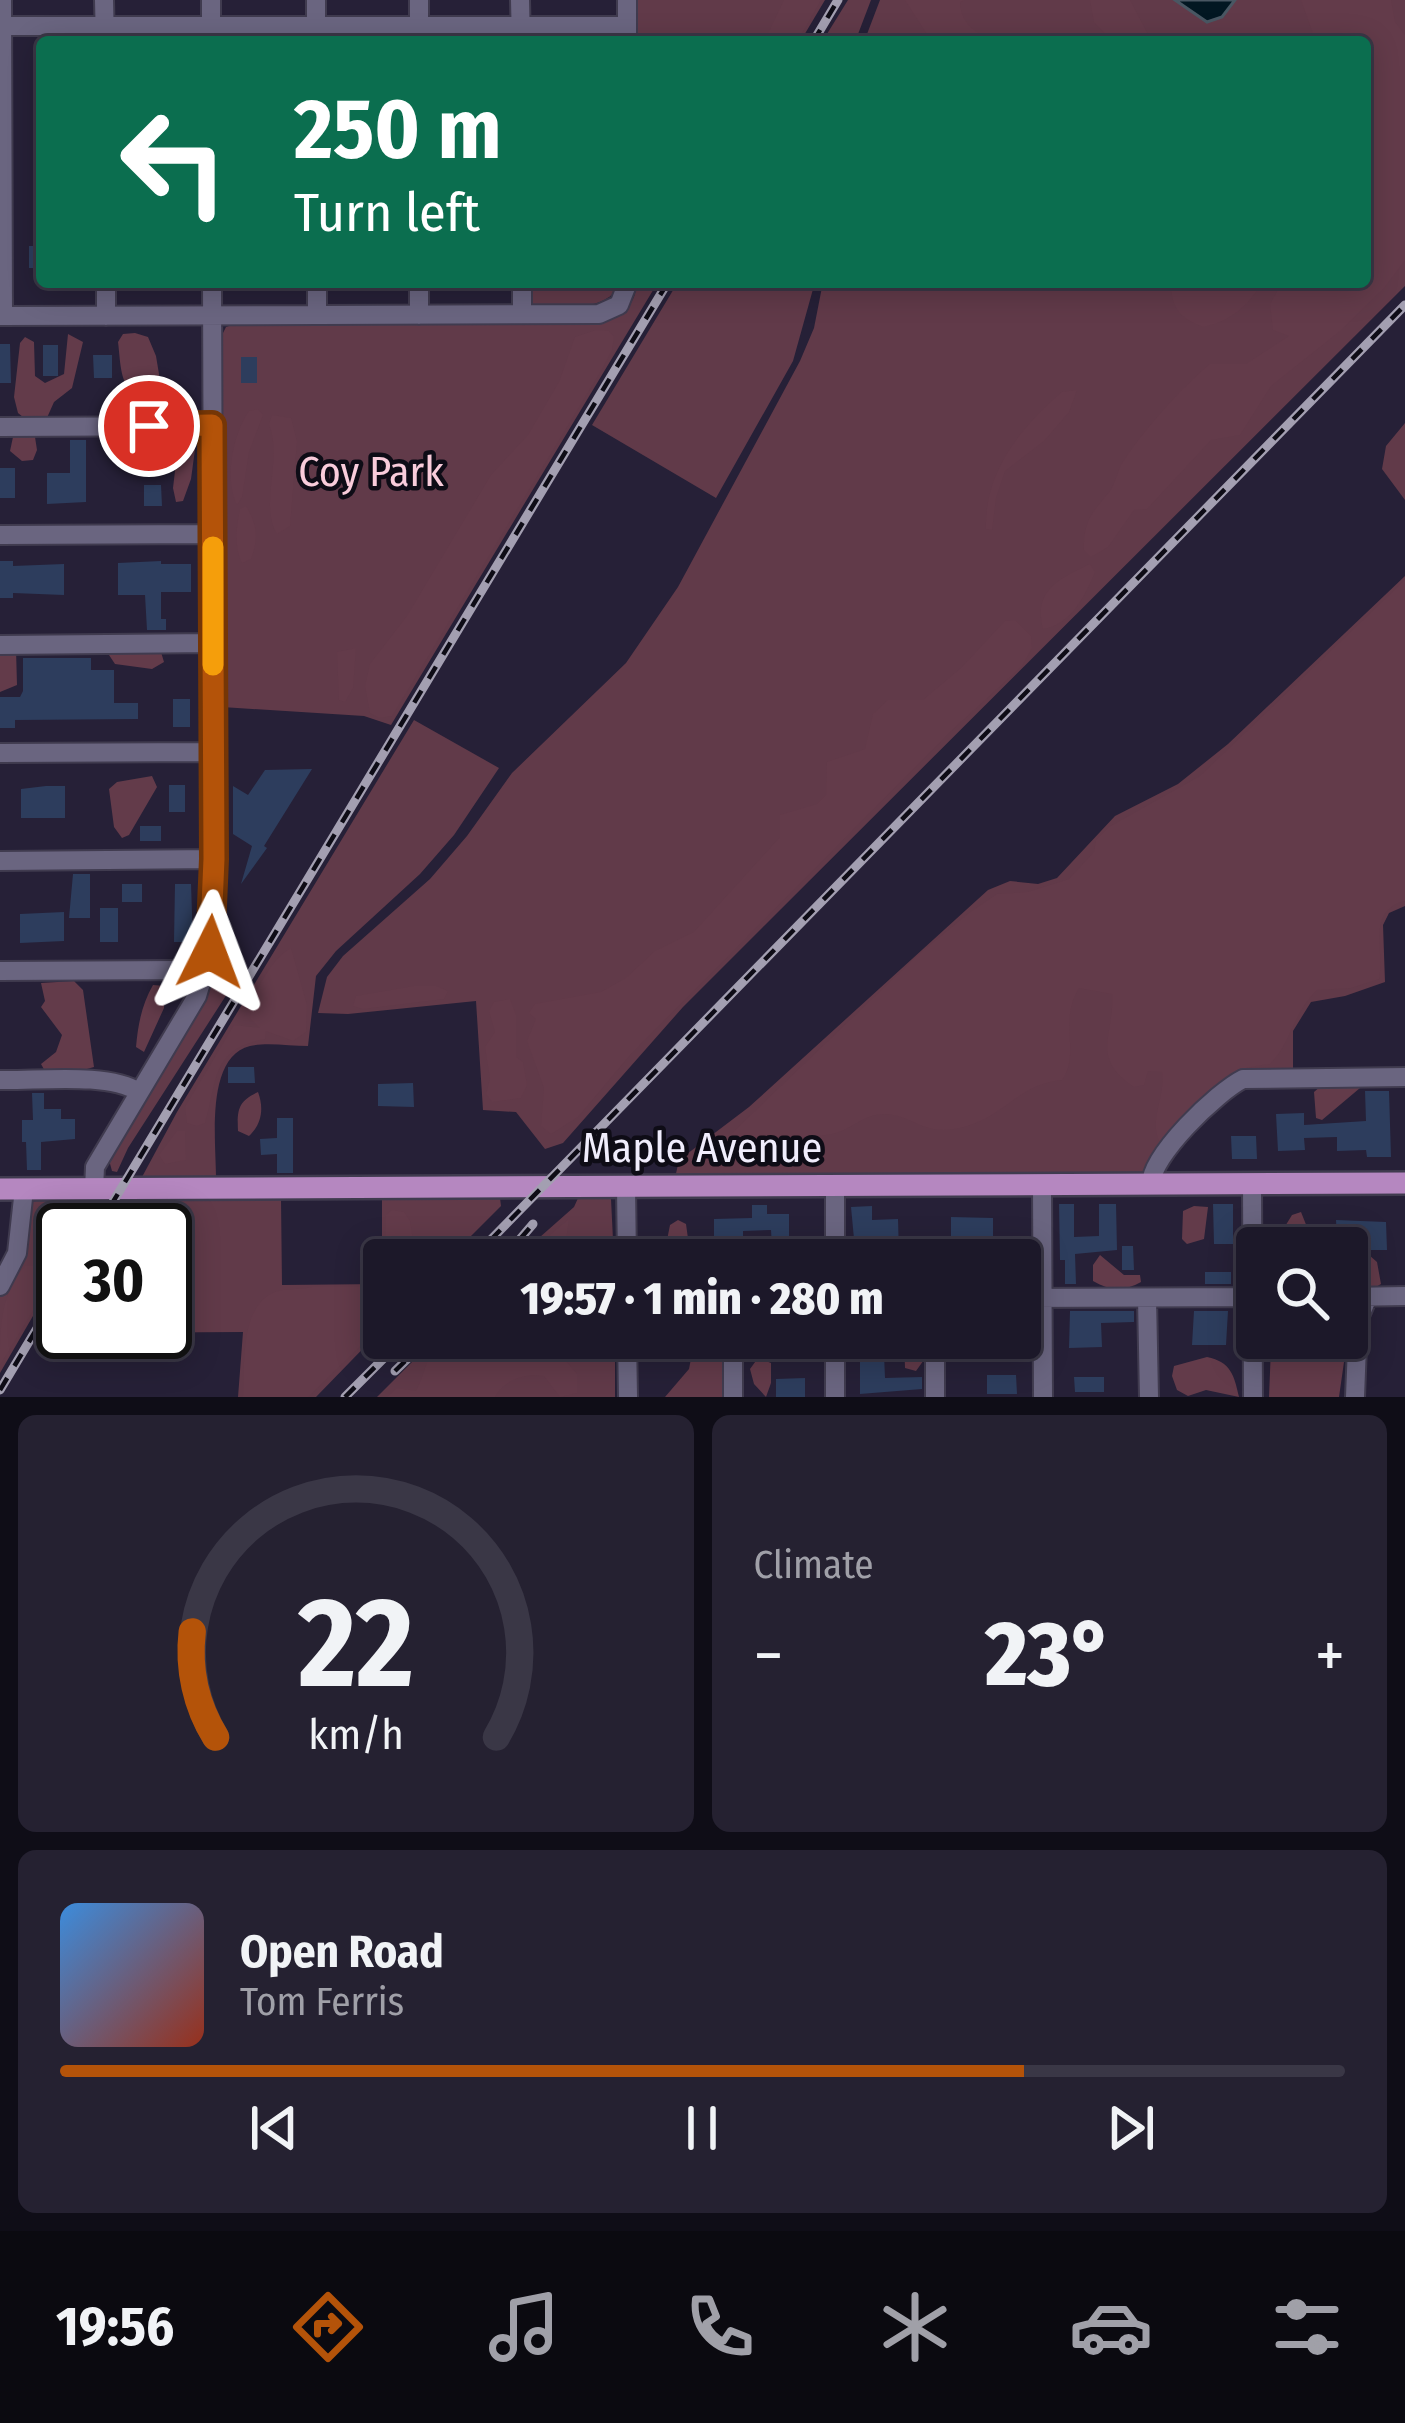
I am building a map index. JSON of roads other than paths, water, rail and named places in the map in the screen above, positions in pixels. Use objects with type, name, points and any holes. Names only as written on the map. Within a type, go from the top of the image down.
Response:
[{"type":"main road","name":"Maple Avenue","points":[[0,1189],[1405,1184]]},
{"type":"street","points":[[2,0],[2,316],[599,314],[619,305],[626,288]]},
{"type":"street","points":[[104,0],[105,34]]},
{"type":"street","points":[[211,0],[211,34]]},
{"type":"street","points":[[316,0],[316,34]]},
{"type":"street","points":[[419,0],[419,34]]},
{"type":"street","points":[[520,0],[520,34]]},
{"type":"street","points":[[1,26],[105,34],[627,34],[627,0]]},
{"type":"street","points":[[106,288],[106,316]]},
{"type":"street","points":[[94,1189],[95,1167],[188,1013],[204,976],[213,928],[212,288]]},
{"type":"street","points":[[317,288],[317,314]]},
{"type":"street","points":[[419,288],[419,315]]},
{"type":"street","points":[[522,288],[522,314]]},
{"type":"street","points":[[0,427],[212,425]]},
{"type":"street","points":[[0,535],[213,534]]},
{"type":"street","points":[[0,645],[213,644]]},
{"type":"street","points":[[0,753],[213,752]]},
{"type":"street","points":[[0,861],[214,859]]},
{"type":"street","points":[[0,971],[182,970],[204,976]]},
{"type":"street","points":[[1151,1185],[1152,1169],[1164,1153],[1226,1088],[1243,1079],[1405,1077]]},
{"type":"street","points":[[0,1080],[99,1082],[139,1091]]},
{"type":"street","points":[[1252,1184],[1253,1227]]},
{"type":"street","points":[[1042,1185],[1043,1397]]},
{"type":"street","points":[[835,1186],[835,1239]]},
{"type":"street","points":[[626,1187],[627,1239]]},
{"type":"street","points":[[0,1286],[17,1253],[24,1189]]},
{"type":"street","points":[[1368,1297],[1405,1296]]},
{"type":"street","points":[[1042,1298],[1236,1297]]},
{"type":"street","points":[[1147,1298],[1149,1397]]},
{"type":"street","points":[[627,1359],[628,1397]]},
{"type":"street","points":[[733,1359],[733,1397]]},
{"type":"street","points":[[835,1359],[835,1397]]},
{"type":"street","points":[[935,1359],[935,1397]]},
{"type":"street","points":[[1253,1397],[1254,1359]]},
{"type":"street","points":[[1355,1397],[1356,1359]]},
{"type":"water","points":[[1175,0],[1235,0],[1222,17],[1207,22]]},
{"type":"railway","points":[[817,36],[838,0]]},
{"type":"railway","points":[[112,1203],[664,288]]},
{"type":"railway","points":[[492,1239],[1405,305]]},
{"type":"railway","points":[[520,1239],[533,1224]]},
{"type":"railway","points":[[0,1390],[36,1330]]},
{"type":"railway","points":[[345,1397],[383,1359]]},
{"type":"railway","points":[[395,1371],[407,1359]]},
{"type":"park label","name":"Coy Park","points":[[371,472]]}]
